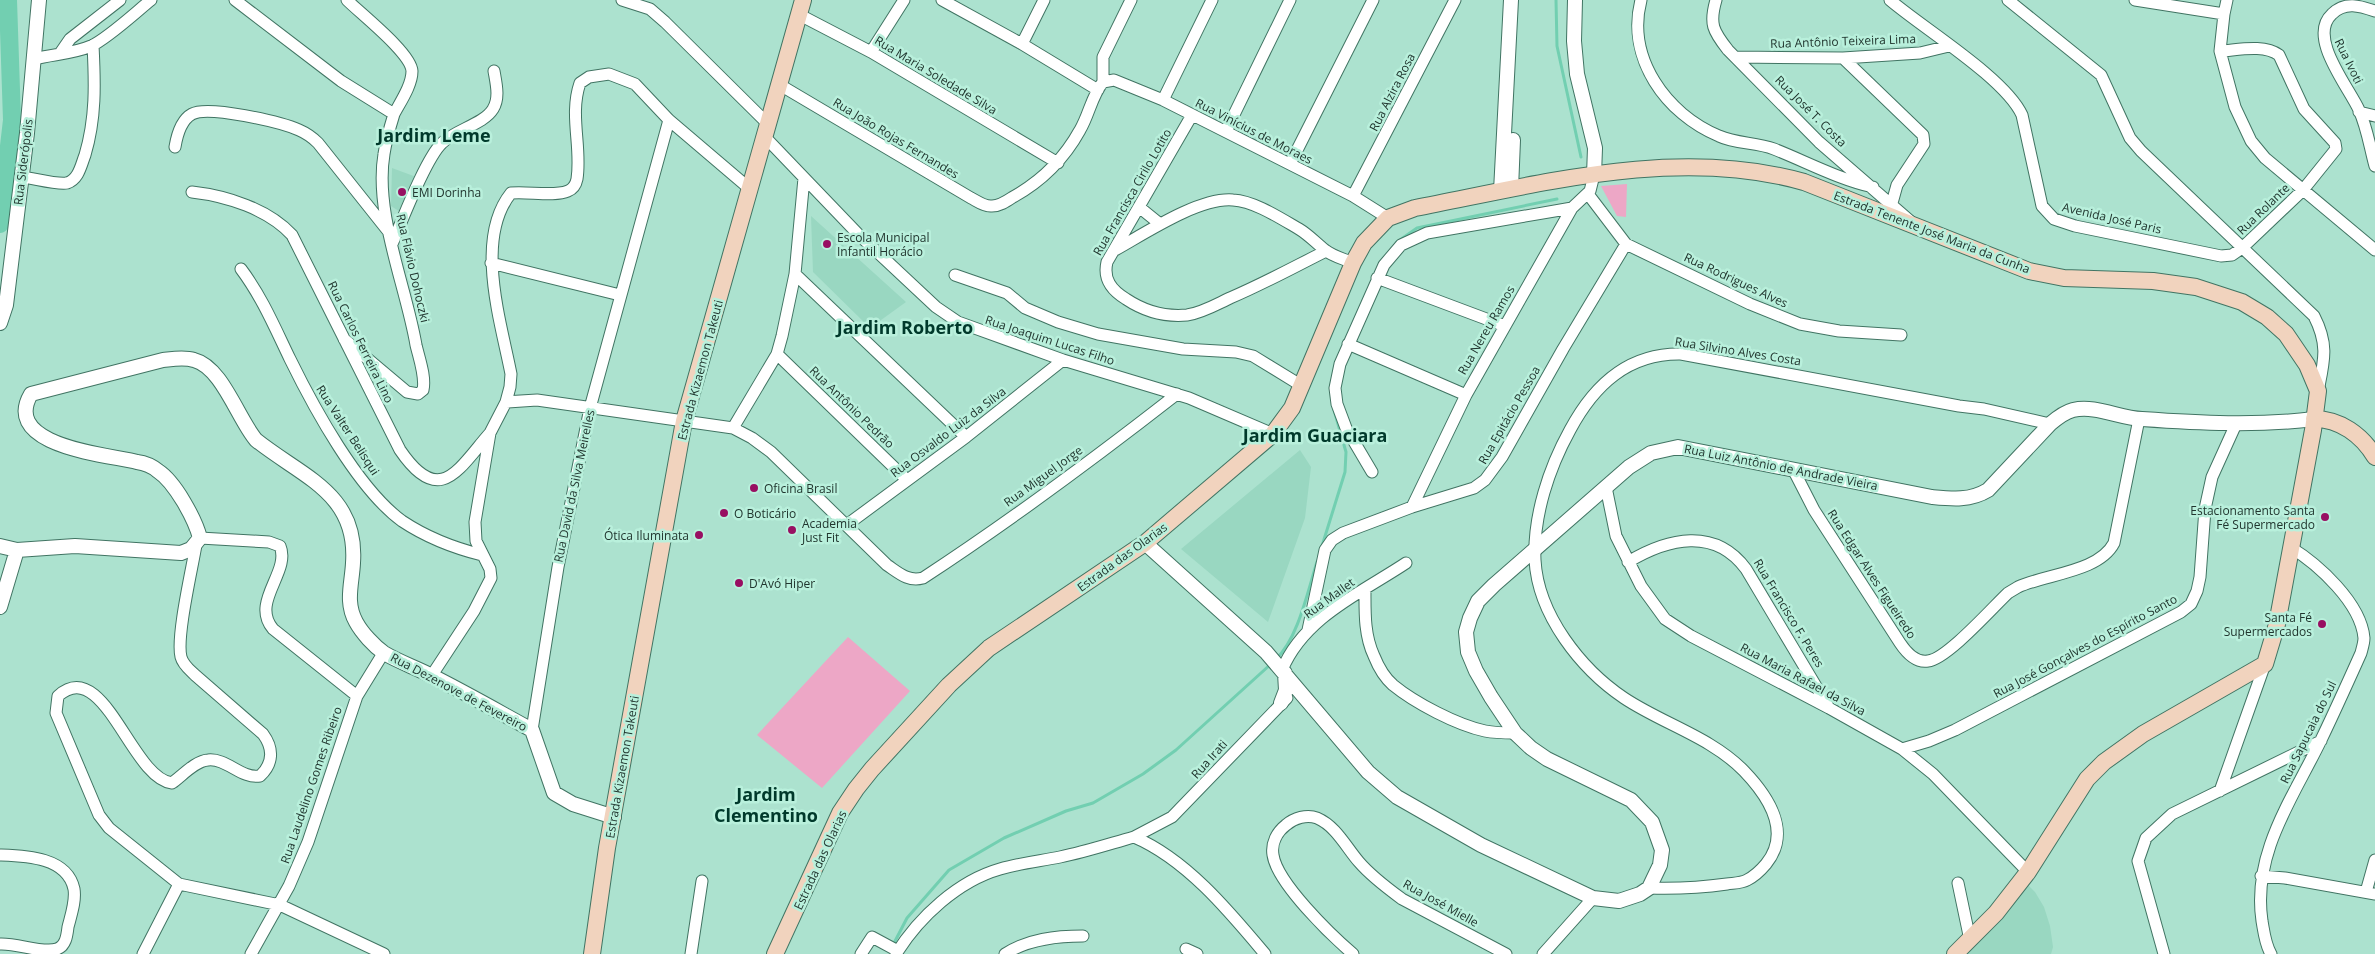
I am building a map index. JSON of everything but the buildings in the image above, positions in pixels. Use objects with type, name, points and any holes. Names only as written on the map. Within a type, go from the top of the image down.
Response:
[{"type":"main road","name":"Estrada Kizaemon Takeuti","points":[[592,954],[614,817],[684,421],[780,85],[800,4]]},
{"type":"main road","name":"Estrada Tenente José Maria da Cunha","points":[[1506,190],[1594,175],[1664,168],[1712,168],[1768,173],[1804,182],[2008,264],[2049,276],[2161,282],[2196,287],[2242,302],[2267,317],[2286,334],[2307,365],[2318,391]]},
{"type":"main road","name":"Estrada das Olarias","points":[[775,954],[840,813],[872,769],[949,685],[989,648],[1145,543],[1274,434],[1292,408],[1353,263],[1364,243],[1375,229],[1388,218],[1415,208],[1506,190]]},
{"type":"main road","points":[[1956,954],[1996,913],[2028,872],[2087,779],[2104,762],[2143,734],[2265,664],[2277,624],[2318,391]]},
{"type":"main road","points":[[2314,419],[2328,419],[2344,425],[2373,448]]},
{"type":"street","name":"Rua Siderópolis","points":[[0,323],[6,305],[22,177],[39,0]]},
{"type":"street","points":[[61,52],[70,39],[120,0]]},
{"type":"street","points":[[34,58],[61,52],[71,53],[93,45],[151,0]]},
{"type":"street","points":[[236,0],[341,81],[394,114]]},
{"type":"street","name":"Rua Flávio Dohoczki","points":[[344,339],[407,392],[418,394],[424,386],[414,331],[388,231],[382,175],[384,155],[394,114],[409,82],[412,73],[411,65],[401,51],[347,0]]},
{"type":"street","name":"Rua Joaquim Lucas Filho","points":[[622,0],[650,9],[666,22],[766,130],[804,178],[870,246],[947,316],[991,336],[1219,409],[1274,434]]},
{"type":"street","points":[[871,52],[904,0]]},
{"type":"street","points":[[942,0],[1101,86]]},
{"type":"street","points":[[1022,44],[1044,0]]},
{"type":"street","points":[[1058,163],[1080,131],[1101,86],[1103,57],[1131,0]]},
{"type":"street","points":[[1163,100],[1212,0]]},
{"type":"street","points":[[1226,131],[1290,0]]},
{"type":"street","points":[[1290,164],[1373,0]]},
{"type":"street","name":"Rua Alzira Rosa","points":[[1353,196],[1455,0]]},
{"type":"street","points":[[1575,0],[1574,41],[1577,74],[1595,148],[1594,175],[1588,194]]},
{"type":"street","points":[[1641,0],[1639,33],[1648,71],[1664,98],[1685,116],[1718,136],[1773,148],[1841,178],[1873,187]]},
{"type":"street","name":"Rua José T. Costa","points":[[1716,0],[1713,12],[1714,28],[1717,36],[1818,142],[1892,203],[1917,227]]},
{"type":"street","name":"Avenida José Paris","points":[[1890,0],[2009,94],[2018,106],[2022,115],[2042,206],[2054,219],[2075,226],[2221,256],[2232,255],[2242,248]]},
{"type":"street","points":[[2008,0],[2092,66],[2107,84],[2130,138],[2141,151],[2314,316],[2324,340],[2325,356],[2318,391]]},
{"type":"street","points":[[2135,0],[2164,2],[2224,14]]},
{"type":"street","points":[[2228,0],[2224,14],[2220,51],[2235,107],[2251,140],[2265,158],[2375,250]]},
{"type":"street","points":[[1506,190],[1514,1]]},
{"type":"street","name":"Rua Maria Soledade Silva","points":[[800,4],[871,52],[1058,163]]},
{"type":"street","name":"Rua Ivoti","points":[[2375,11],[2349,5],[2340,8],[2326,20],[2322,38],[2329,55],[2360,112],[2375,166]]},
{"type":"street","points":[[22,177],[62,183],[69,182],[79,172],[94,121],[93,45]]},
{"type":"street","name":"Rua Antônio Teixeira Lima","points":[[1736,57],[1843,58],[1920,53],[1949,46]]},
{"type":"street","name":"Rua Rolante","points":[[2220,51],[2262,49],[2272,50],[2279,55],[2304,109],[2335,143],[2334,154],[2303,190],[2242,248]]},
{"type":"street","points":[[1843,58],[1923,135],[1924,144],[1902,176],[1892,203]]},
{"type":"street","points":[[392,244],[437,149],[453,134],[481,120],[493,109],[497,93],[494,71]]},
{"type":"street","points":[[432,675],[488,586],[491,574],[476,541],[475,522],[490,433],[506,402],[511,374],[491,263],[497,221],[505,200],[511,193],[567,191],[576,181],[575,107],[578,90],[584,79],[598,74],[609,74],[635,84],[669,120],[750,189]]},
{"type":"street","name":"Rua Vinícius de Moraes","points":[[1101,86],[1114,80],[1163,100],[1353,196],[1388,218]]},
{"type":"street","name":"Rua João Rojas Fernandes","points":[[780,85],[971,198],[986,205],[1000,205],[1044,177],[1058,163]]},
{"type":"street","points":[[175,147],[181,126],[185,120],[192,114],[202,110],[234,114],[290,126],[310,135],[318,143],[388,231]]},
{"type":"street","points":[[2360,112],[2375,116]]},
{"type":"street","name":"Rua Francisca Cirilo Lotito","points":[[1192,114],[1113,251],[1105,270],[1105,276],[1111,286],[1134,305],[1170,315],[1188,314],[1206,309],[1326,251]]},
{"type":"street","name":"Rua David da Silva Meirelles","points":[[614,817],[573,804],[554,793],[532,730],[558,567],[590,408],[669,120]]},
{"type":"street","points":[[733,428],[777,354],[795,274],[804,178]]},
{"type":"street","name":"Rua Carlos Ferreira Lino","points":[[192,192],[243,204],[282,224],[292,235],[400,450],[418,473],[439,480],[451,477],[461,468],[490,433]]},
{"type":"street","name":"Rua Nereu Ramos","points":[[1412,506],[1466,395],[1572,208],[1588,194]]},
{"type":"street","name":"Rua Rodrigues Alves","points":[[1588,194],[1626,244],[1750,304],[1800,324],[1839,331],[1901,335]]},
{"type":"street","points":[[1113,251],[1160,224],[1208,203],[1234,200],[1247,203],[1300,230],[1316,240],[1326,251],[1353,263]]},
{"type":"street","points":[[1139,207],[1160,224]]},
{"type":"street","points":[[1372,472],[1346,428],[1337,404],[1334,388],[1348,344],[1377,278],[1393,253],[1412,238],[1439,231],[1572,208]]},
{"type":"street","name":"Rua Epitácio Pessoa","points":[[1308,630],[1326,550],[1332,540],[1344,533],[1412,506],[1474,488],[1493,471],[1626,244]]},
{"type":"street","points":[[491,263],[620,295]]},
{"type":"street","name":"Rua Valter Belisqui","points":[[241,269],[263,300],[310,401],[388,510],[418,531],[443,543],[482,555]]},
{"type":"street","points":[[795,274],[966,437]]},
{"type":"street","points":[[955,275],[1007,293],[1025,308],[1058,322],[1098,334],[1183,349],[1236,352],[1253,356],[1302,386]]},
{"type":"street","points":[[1377,278],[1505,326]]},
{"type":"street","points":[[1348,344],[1466,395]]},
{"type":"street","name":"Rua Antônio Pedrão","points":[[777,354],[908,480]]},
{"type":"street","name":"Rua Silvino Alves Costa","points":[[1650,888],[1690,890],[1746,881],[1760,872],[1775,853],[1778,837],[1775,816],[1766,798],[1733,761],[1708,743],[1625,699],[1605,684],[1583,661],[1561,631],[1544,598],[1537,575],[1535,559],[1541,506],[1561,446],[1577,416],[1602,386],[1624,367],[1654,355],[1682,354],[1959,406],[1984,408],[2050,424]]},
{"type":"street","name":"Rua Dezenove de Fevereiro","points":[[198,542],[191,516],[160,472],[138,462],[64,450],[35,440],[19,430],[15,423],[16,410],[20,402],[31,394],[163,360],[187,359],[200,362],[216,376],[247,430],[256,440],[328,492],[343,511],[352,530],[354,549],[349,607],[357,623],[370,640],[384,652],[432,675],[532,730]]},
{"type":"street","name":"Rua Osvaldo Luiz da Silva","points":[[848,524],[966,437],[1063,360]]},
{"type":"street","name":"Rua Miguel Jorge","points":[[848,524],[894,570],[905,577],[923,578],[1117,441],[1177,394]]},
{"type":"street","points":[[506,402],[537,400],[733,428],[752,438],[771,452],[848,524]]},
{"type":"street","name":"Rua Luiz Antônio de Andrade Vieira","points":[[1650,888],[1660,866],[1662,850],[1652,822],[1643,810],[1631,800],[1547,760],[1515,733],[1476,671],[1468,652],[1466,632],[1478,601],[1536,545],[1640,459],[1651,453],[1678,447],[1932,497],[1956,500],[1970,498],[1988,490],[2050,424],[2057,418],[2074,410],[2094,410],[2139,419],[2236,424],[2314,419]]},
{"type":"street","name":"Rua Edgar Alves Figueiredo","points":[[1794,469],[1814,510],[1900,643],[1915,658],[1926,662],[1936,660],[1948,650],[2008,593],[2018,587],[2096,562],[2110,549],[2139,419]]},
{"type":"street","name":"Rua José Gonçalves do Espírito Santo","points":[[1902,748],[1929,741],[1955,730],[2181,612],[2191,604],[2200,577],[2205,508],[2212,477],[2236,424]]},
{"type":"street","name":"Rua Maria Rafael da Silva","points":[[1606,488],[1616,536],[1628,562],[1652,604],[1676,628],[1902,748],[1933,774],[2028,872]]},
{"type":"street","points":[[198,542],[181,631],[181,658],[185,666],[268,740],[271,756],[267,770],[260,776],[254,777],[219,762],[208,760],[196,765],[172,783],[165,782],[156,777],[145,766],[100,699],[92,692],[84,688],[62,692],[58,696],[56,713],[99,815],[109,828],[179,884],[280,905],[360,949],[384,954]]},
{"type":"street","points":[[0,546],[17,550],[75,546],[181,553],[198,542],[264,542],[280,546],[282,555],[266,610],[267,622],[273,629],[357,696]]},
{"type":"street","name":"Rua Francisco F. Peres","points":[[1628,562],[1660,545],[1678,542],[1710,542],[1730,551],[1746,569],[1829,708]]},
{"type":"street","points":[[1145,543],[1266,652],[1283,670],[1293,696]]},
{"type":"street","name":"Rua Sapucaia do Sul","points":[[2271,954],[2264,937],[2260,906],[2261,876],[2284,812],[2321,741],[2361,653],[2370,639],[2328,576],[2306,556],[2290,547]]},
{"type":"street","points":[[0,607],[17,550]]},
{"type":"street","name":"Rua Mallet","points":[[1283,670],[1289,656],[1308,630],[1344,602],[1406,562]]},
{"type":"street","points":[[1365,589],[1365,621],[1369,640],[1374,655],[1392,684],[1429,708],[1459,722],[1484,731],[1515,733]]},
{"type":"street","name":"Rua Laudelino Gomes Ribeiro","points":[[251,954],[280,905],[308,842],[357,696],[384,652]]},
{"type":"street","points":[[2220,791],[2265,664]]},
{"type":"street","points":[[1283,670],[1286,690],[1368,772],[1397,797],[1481,845],[1593,898],[1619,901],[1640,894],[1650,888]]},
{"type":"street","name":"Rua Irati","points":[[896,952],[934,909],[957,890],[980,876],[1000,869],[1061,856],[1134,837],[1172,818],[1293,696]]},
{"type":"street","points":[[2164,954],[2138,861],[2141,849],[2154,829],[2172,814],[2321,741]]},
{"type":"street","name":"Rua José Mielle","points":[[1353,954],[1320,923],[1291,890],[1276,865],[1273,847],[1276,836],[1290,820],[1301,817],[1316,817],[1329,825],[1363,866],[1395,894],[1506,954]]},
{"type":"street","points":[[1134,837],[1166,853],[1230,913],[1265,954]]},
{"type":"street","points":[[0,855],[19,856],[51,862],[60,868],[72,882],[74,899],[66,936],[59,949],[50,950],[0,944]]},
{"type":"street","points":[[2261,876],[2285,878],[2370,893],[2375,860]]},
{"type":"street","points":[[691,954],[702,881]]},
{"type":"street","points":[[1958,882],[1970,940]]},
{"type":"street","points":[[142,954],[179,884]]},
{"type":"street","points":[[1543,954],[1593,898]]},
{"type":"street","points":[[1006,954],[1035,941],[1062,936],[1083,936]]},
{"type":"street","points":[[861,954],[875,938],[896,952]]},
{"type":"shaded area","name":"EMI Dorinha","points":[[392,168],[419,178],[402,213],[391,206]]},
{"type":"shaded area","points":[[1627,184],[1626,217],[1617,216],[1601,186]]},
{"type":"shaded area","name":"Escola Municipal Infantil Horácio","points":[[811,216],[906,302],[870,328],[813,272]]},
{"type":"shaded area","points":[[1300,450],[1311,467],[1305,518],[1268,622],[1181,549]]},
{"type":"shaded area","points":[[848,637],[910,691],[822,788],[757,735]]},
{"type":"shaded area","points":[[2028,885],[2035,892],[2044,907],[2050,926],[2053,947],[2051,954],[1967,954]]},
{"type":"waterway","points":[[0,224],[12,120],[8,0]]},
{"type":"waterway","points":[[1556,0],[1557,46],[1581,157]]},
{"type":"waterway","points":[[1397,242],[1417,228],[1557,199]]},
{"type":"waterway","points":[[1322,546],[1345,472],[1346,452],[1334,410]]},
{"type":"waterway","points":[[1276,659],[1284,650],[1296,627],[1317,562]]},
{"type":"waterway","points":[[893,945],[907,918],[949,870],[1004,838],[1066,811],[1093,803],[1143,774],[1176,750],[1272,663]]},
{"type":"place","name":"EMI Dorinha","points":[[402,192]]},
{"type":"place","name":"Escola Municipal Infantil Horácio","points":[[827,244]]},
{"type":"place","name":"Oficina Brasil","points":[[754,488]]},
{"type":"place","name":"O Boticário","points":[[724,513]]},
{"type":"place","name":"Estacionamento Santa Fé Supermercado","points":[[2325,517]]},
{"type":"place","name":"Academia Just Fit","points":[[792,530]]},
{"type":"place","name":"Ótica Iluminata","points":[[699,535]]},
{"type":"place","name":"D'Avó Hiper","points":[[739,583]]},
{"type":"place","name":"Santa Fé Supermercados","points":[[2322,624]]},
{"type":"district","name":"Jardim Leme","points":[[434,135]]},
{"type":"district","name":"Jardim Roberto","points":[[905,327]]},
{"type":"district","name":"Jardim Guaciara","points":[[1315,435]]},
{"type":"district","name":"Jardim Clementino","points":[[766,804]]}]
